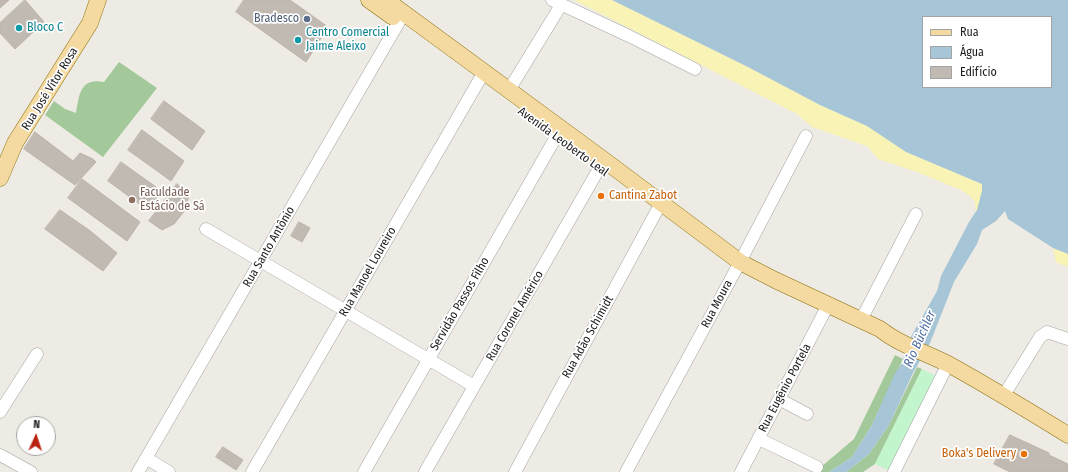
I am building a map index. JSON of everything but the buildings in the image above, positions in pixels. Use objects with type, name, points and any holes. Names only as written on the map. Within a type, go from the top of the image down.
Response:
[{"type":"main road","name":"Rua José Vítor Rosa","points":[[2,170],[15,143],[83,36],[96,11],[98,0]]},
{"type":"main road","name":"Avenida Leoberto Leal","points":[[369,0],[399,22],[482,76],[509,90],[601,164],[760,284],[826,309],[861,320],[896,339]]},
{"type":"main road","name":"Avenida Leoberto Leal","points":[[386,0],[556,136],[601,164]]},
{"type":"main road","name":"Avenida Leoberto Leal","points":[[826,309],[881,339],[896,339]]},
{"type":"main road","points":[[896,339],[948,364],[1004,396],[1068,436]]},
{"type":"street","points":[[509,90],[556,2],[695,69]]},
{"type":"street","name":"Rua Santo Antônio","points":[[138,472],[399,22]]},
{"type":"street","name":"Rua Manoel Loureiro","points":[[252,472],[482,76]]},
{"type":"street","name":"Servidão Passos Filho","points":[[364,472],[556,136]]},
{"type":"street","name":"Rua Moura","points":[[626,472],[806,136]]},
{"type":"street","name":"Rua Coronel Américo","points":[[425,472],[601,164]]},
{"type":"street","name":"Rua Adão Schimidt","points":[[515,472],[659,207]]},
{"type":"street","points":[[861,320],[916,214]]},
{"type":"street","points":[[206,230],[474,386]]},
{"type":"street","name":"Rua Eugênio Portela","points":[[741,472],[826,309]]},
{"type":"street","points":[[1004,396],[1040,337],[1047,332],[1068,339]]},
{"type":"street","points":[[0,412],[37,354]]},
{"type":"street","points":[[894,472],[948,364]]},
{"type":"street","points":[[779,400],[807,414]]},
{"type":"street","points":[[759,439],[817,467]]},
{"type":"street","points":[[0,455],[31,472]]},
{"type":"street","points":[[146,458],[169,472]]},
{"type":"green space","points":[[119,62],[157,88],[103,157],[45,115],[54,101],[65,109],[76,113],[78,100],[85,85],[96,81],[104,82]]},
{"type":"green space","points":[[895,355],[903,359],[872,425],[852,457],[829,472],[815,472],[854,439]]},
{"type":"green space","points":[[917,367],[922,369],[875,464],[863,472],[846,472],[869,454],[889,425]]},
{"type":"green space","points":[[922,369],[938,377],[892,472],[875,464]]},
{"type":"sand","points":[[574,0],[612,0],[748,67],[820,105],[867,126],[906,152],[982,184],[981,199],[976,213],[975,202],[970,196],[961,190],[917,172],[878,159],[867,146],[812,127],[797,114]]},
{"type":"sand","points":[[1053,248],[1068,254],[1068,267],[1056,262]]},
{"type":"water","name":"Rio Büchler","points":[[612,0],[1068,0],[1068,254],[1053,248],[1008,219],[1005,211],[996,221],[982,230],[977,244],[954,282],[930,343],[913,373],[889,425],[869,454],[846,472],[829,472],[852,457],[872,425],[895,373],[902,363],[908,342],[937,291],[941,276],[969,222],[977,210],[982,191],[982,184],[906,152],[867,126],[820,105],[748,67]]},
{"type":"place","name":"Bradesco","points":[[307,19]]},
{"type":"place","name":"Bloco C","points":[[19,28]]},
{"type":"place","name":"Centro Comercial Jaime Aleixo","points":[[298,40]]},
{"type":"place","name":"Cantina Zabot","points":[[601,196]]},
{"type":"place","name":"Faculdade Estácio de Sá","points":[[132,200]]},
{"type":"place","name":"Boka's Delivery","points":[[1024,454]]}]
